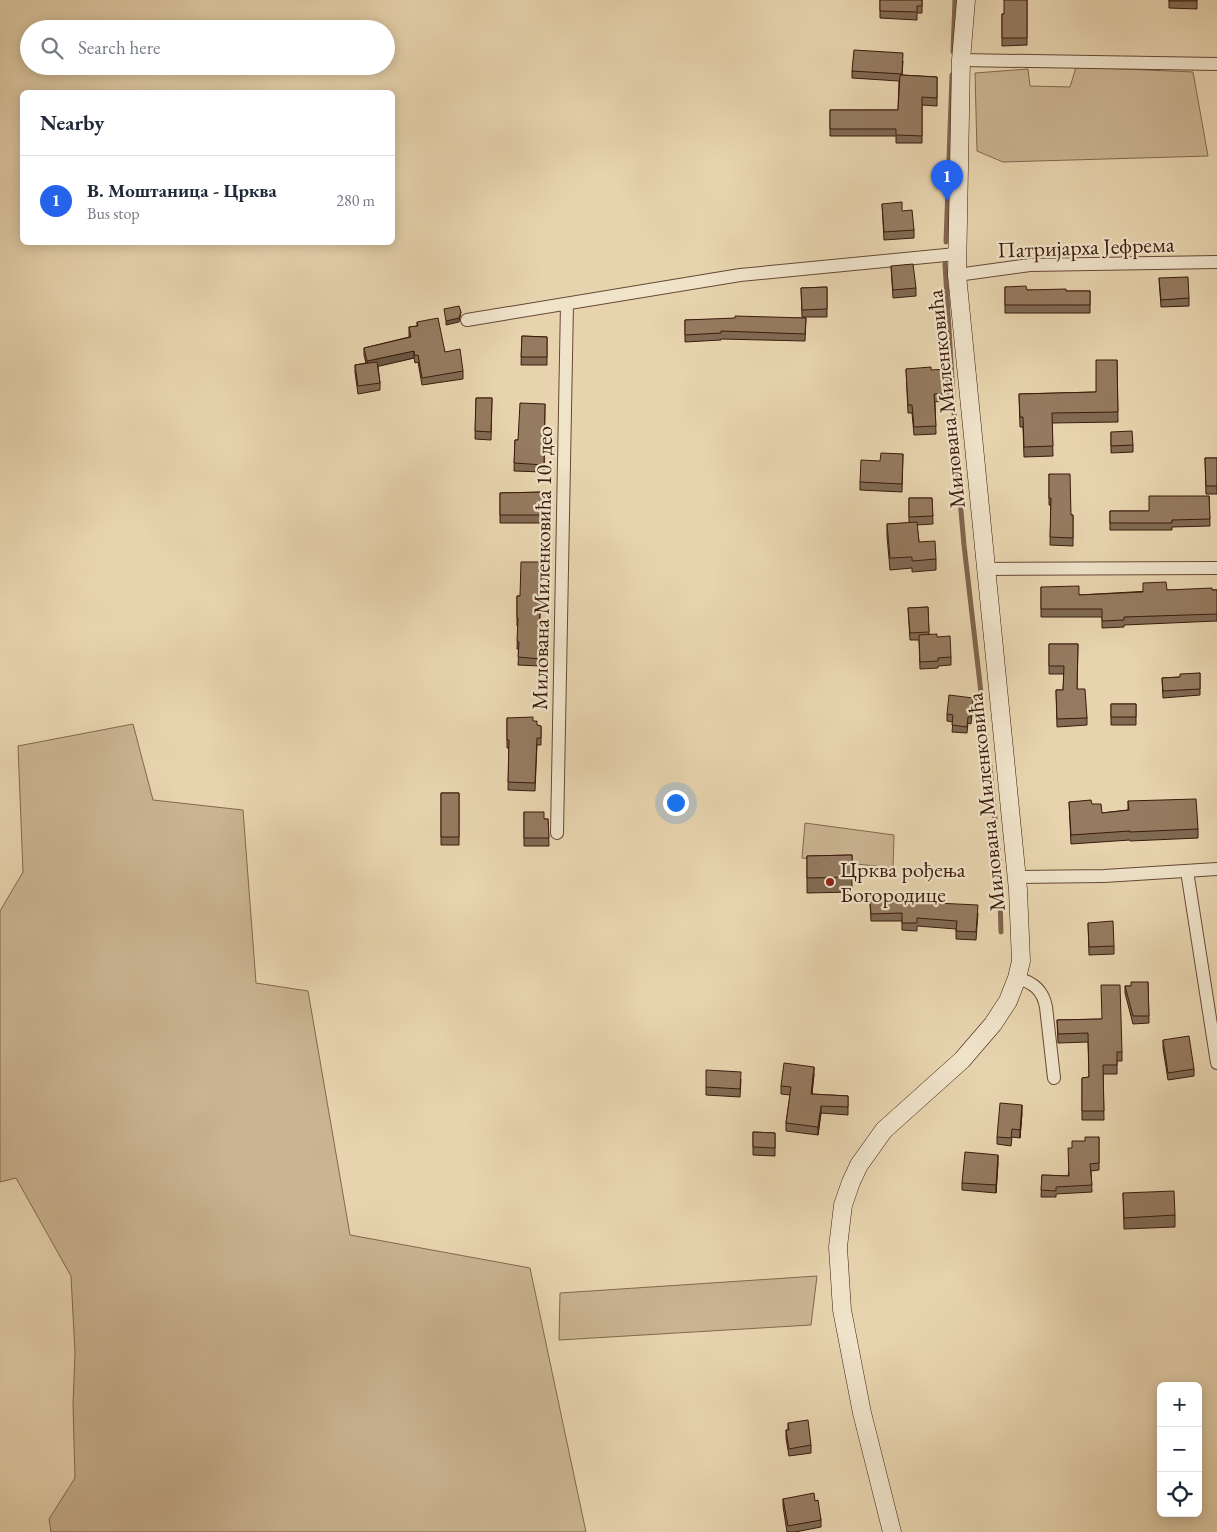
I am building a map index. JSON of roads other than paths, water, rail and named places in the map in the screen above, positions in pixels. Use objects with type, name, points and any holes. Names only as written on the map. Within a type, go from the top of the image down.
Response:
[{"type":"street","name":"Милована Миленковића","points":[[892,1532],[862,1413],[842,1310],[838,1247],[843,1205],[859,1165],[872,1144],[884,1130],[936,1084],[977,1044],[993,1024],[1008,1001],[1021,961],[1017,878],[957,275],[961,60],[966,0]]},
{"type":"street","points":[[961,60],[1217,64]]},
{"type":"street","points":[[467,320],[740,275],[956,254]]},
{"type":"street","name":"Патријарха Јефрема","points":[[957,275],[1030,265],[1217,262]]},
{"type":"street","name":"Милована Миленковића 10. део","points":[[557,833],[567,304]]},
{"type":"street","points":[[985,569],[1217,568]]},
{"type":"street","points":[[1017,878],[1104,876],[1217,869]]},
{"type":"street","points":[[1187,871],[1217,1062]]},
{"type":"street","points":[[1017,978],[1034,985],[1043,996],[1046,1007],[1054,1078]]},
{"type":"waterway","points":[[953,52],[955,0]]},
{"type":"waterway","points":[[946,242],[952,75]]},
{"type":"waterway","points":[[945,264],[958,477],[987,745]]},
{"type":"waterway","points":[[990,766],[1001,882]]},
{"type":"waterway","points":[[1000,896],[1001,932]]},
{"type":"place","name":"В. Моштаница - Црква","points":[[947,201]]},
{"type":"place","name":"Црква рођења Богородице","points":[[830,882]]}]
